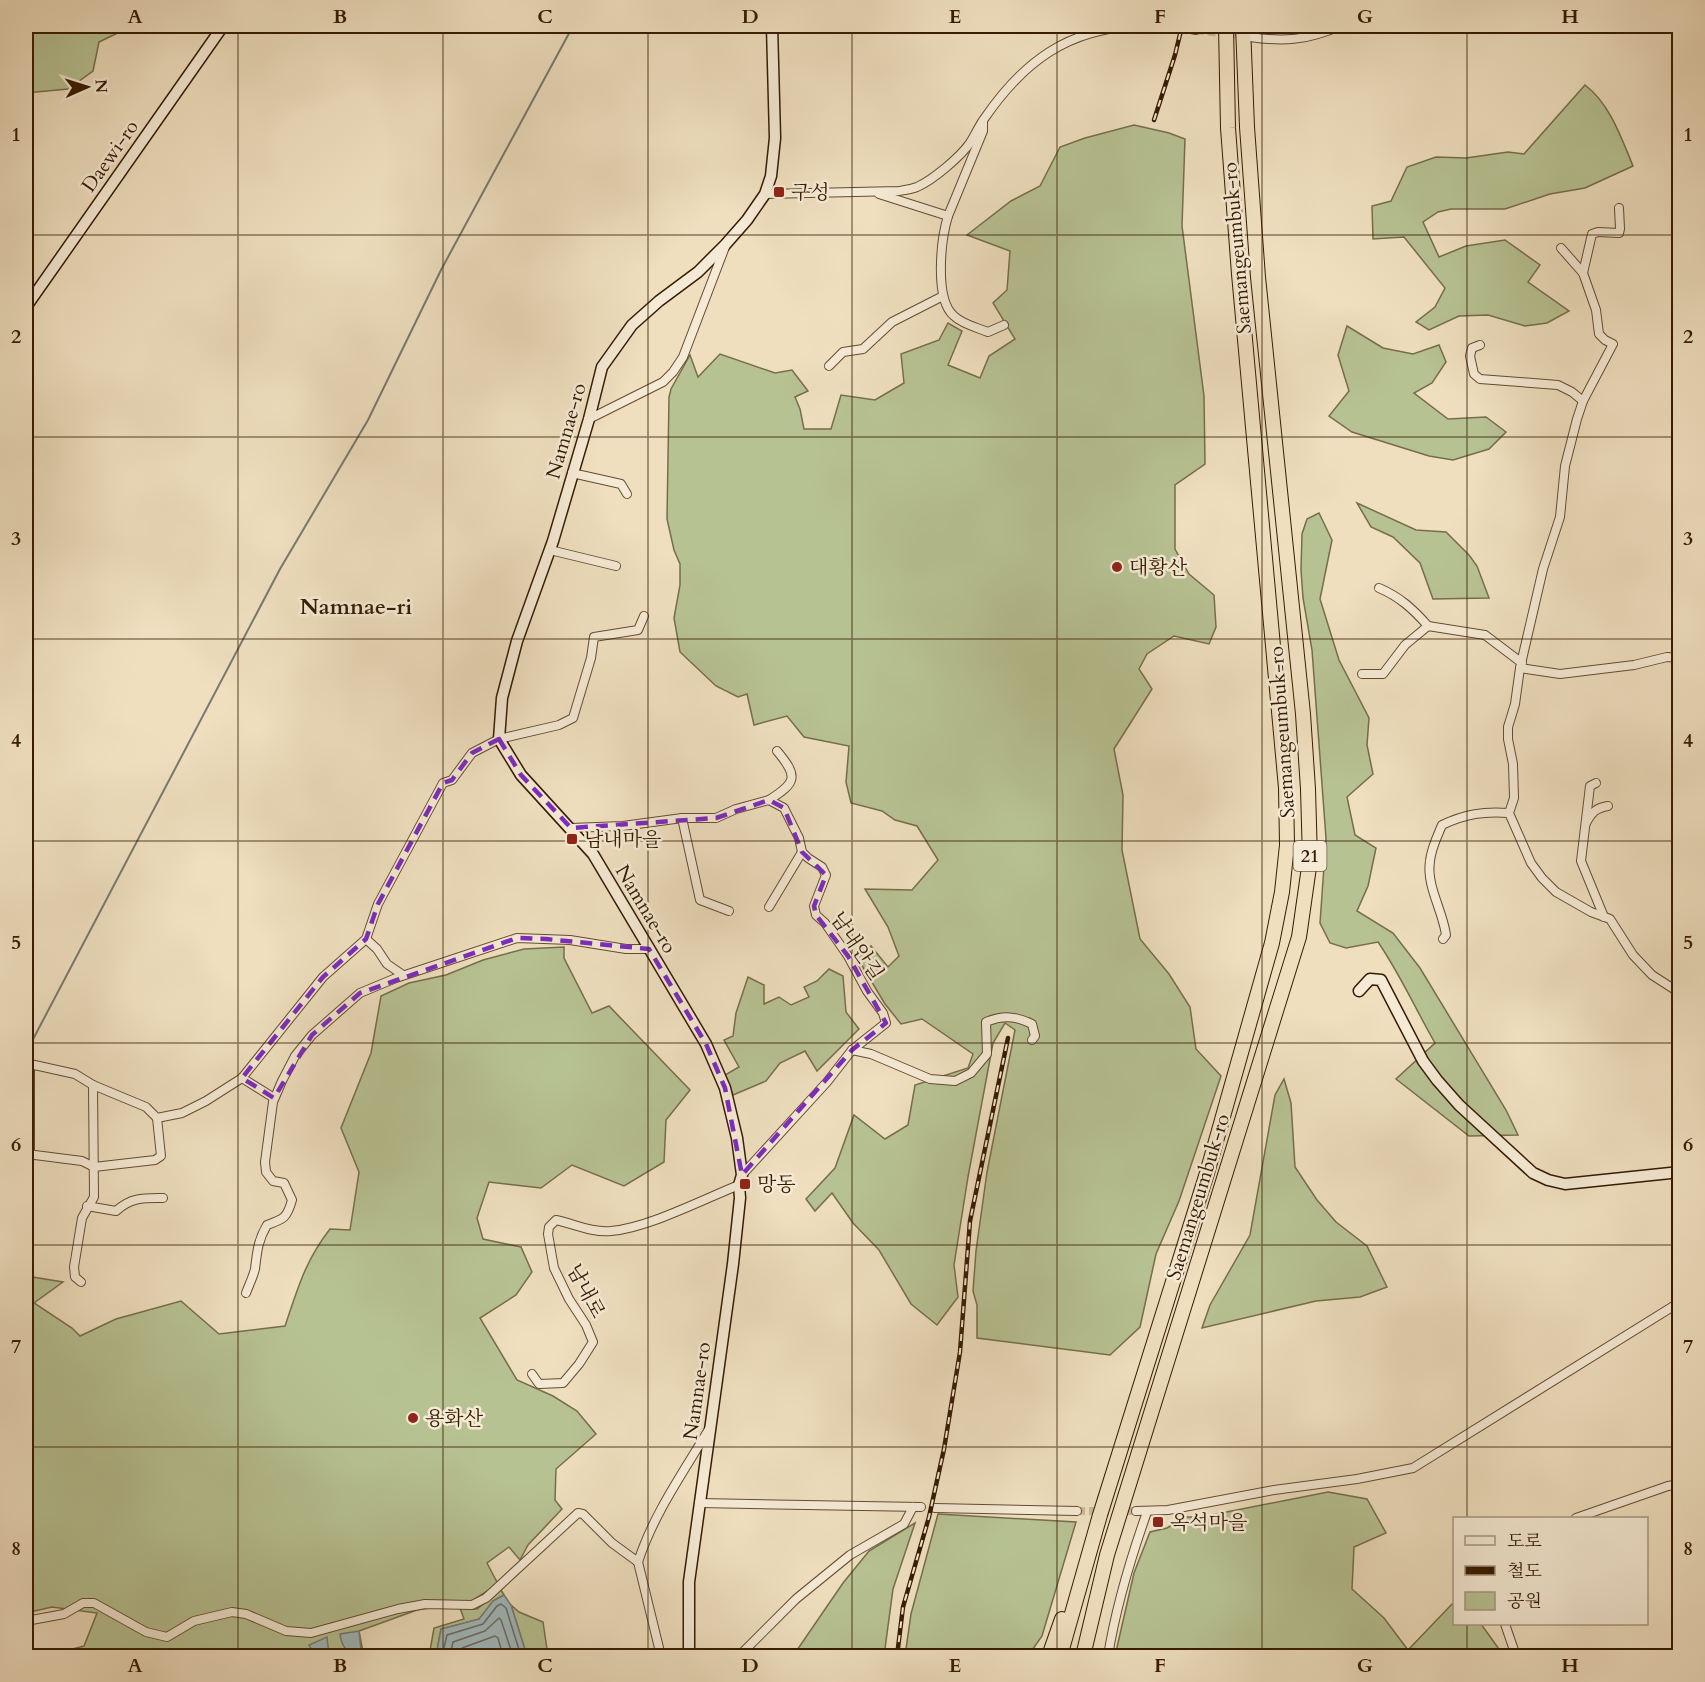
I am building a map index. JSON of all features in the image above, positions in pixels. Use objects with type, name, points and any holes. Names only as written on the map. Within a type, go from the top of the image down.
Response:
[{"type":"highway","name":"Saemangeumbuk-ro","points":[[1060,1656],[1100,1515],[1207,1173],[1265,966],[1282,892],[1287,845],[1286,788],[1238,263],[1228,128],[1226,26]]},
{"type":"highway","name":"Saemangeumbuk-ro","points":[[1083,1656],[1107,1555],[1299,937],[1310,860],[1308,789],[1302,714],[1258,277],[1247,127],[1246,31]]},
{"type":"highway","points":[[1049,1656],[1100,1515]]},
{"type":"highway","points":[[1092,1656],[1107,1555]]},
{"type":"street","name":"Daewi-ro","points":[[26,307],[223,26]]},
{"type":"street","name":"Namnae-ro","points":[[689,1656],[689,1582],[740,1198],[741,1180],[737,1138],[725,1088],[706,1044],[593,854],[521,775],[499,739],[504,688],[524,618],[550,550],[602,367],[632,325],[659,301],[698,272],[747,220],[765,194],[771,176],[775,138],[772,26]]},
{"type":"street","points":[[765,194],[899,191],[918,186],[955,159],[970,143],[983,119],[1018,77],[1033,63],[1061,43],[1119,26],[1139,26]]},
{"type":"street","points":[[1177,26],[1196,30]]},
{"type":"street","points":[[1246,31],[1276,41],[1295,40],[1340,26]]},
{"type":"street","points":[[983,119],[983,131],[944,228],[941,263],[943,296],[945,304],[954,317],[988,332],[1004,325]]},
{"type":"street","points":[[872,191],[948,216]]},
{"type":"street","points":[[1583,273],[1592,234],[1618,233],[1620,228],[1618,208]]},
{"type":"street","points":[[589,418],[663,382],[674,372],[683,357],[725,245]]},
{"type":"street","points":[[1561,248],[1583,273],[1596,310],[1599,334],[1613,344],[1583,401],[1565,466],[1560,517],[1543,569],[1521,666],[1515,704],[1508,727],[1508,739],[1514,764],[1514,798],[1509,813],[1530,862],[1542,878],[1556,891],[1610,919],[1633,955],[1653,975],[1680,993]]},
{"type":"street","points":[[829,366],[843,352],[863,349],[892,322],[943,296]]},
{"type":"street","points":[[1480,345],[1472,348],[1470,356],[1474,374],[1480,379],[1558,385],[1583,401]]},
{"type":"street","points":[[572,473],[621,484],[627,494]]},
{"type":"street","points":[[550,550],[616,566]]},
{"type":"street","points":[[1379,588],[1397,596],[1413,608],[1428,626],[1485,634],[1521,666],[1560,674],[1634,665],[1667,657],[1680,658]]},
{"type":"street","points":[[157,1118],[182,1113],[242,1078],[323,977],[366,939],[378,904],[442,783],[452,780],[472,753],[499,739],[559,725],[573,718],[591,658],[594,637],[638,630],[644,616]]},
{"type":"street","points":[[1362,674],[1383,674],[1405,645],[1428,626]]},
{"type":"street","points":[[571,828],[623,826],[682,818],[716,818],[735,809],[769,800],[787,788],[791,781],[792,773],[788,764],[777,751]]},
{"type":"street","points":[[1596,783],[1590,786],[1581,861],[1604,917]]},
{"type":"street","name":"남내안길","points":[[741,1180],[852,1050],[886,1023],[883,1013],[867,991],[848,956],[825,923],[816,915],[814,906],[826,875],[822,867],[802,852],[799,838],[784,808],[769,800]]},
{"type":"street","points":[[1584,826],[1592,812],[1599,807],[1608,806]]},
{"type":"street","points":[[1443,939],[1446,935],[1431,886],[1430,863],[1442,825],[1466,815],[1487,812],[1509,813]]},
{"type":"street","points":[[682,818],[700,900],[729,911]]},
{"type":"street","points":[[770,907],[802,852]]},
{"type":"street","points":[[246,1293],[255,1270],[255,1255],[259,1238],[267,1225],[288,1214],[292,1200],[284,1183],[273,1181],[266,1172],[266,1152],[274,1098],[295,1056],[312,1035],[360,993],[403,975],[517,938],[570,939],[626,949],[649,949]]},
{"type":"street","points":[[366,939],[377,949],[387,964],[403,975]]},
{"type":"street","points":[[1359,991],[1370,979],[1381,980],[1423,1061],[1437,1080],[1459,1105],[1533,1173],[1565,1184],[1680,1172]]},
{"type":"street","points":[[852,1050],[871,1054],[930,1079],[955,1081],[971,1073],[987,1054],[986,1022],[999,1017],[1020,1018],[1032,1024],[1035,1036],[1032,1040]]},
{"type":"street","points":[[26,1184],[28,1064],[75,1074],[93,1085],[146,1107],[157,1118],[161,1156],[155,1160],[94,1167],[82,1161],[28,1154]]},
{"type":"street","points":[[242,1078],[274,1098]]},
{"type":"street","points":[[81,1282],[75,1277],[74,1267],[82,1218],[94,1197],[93,1085]]},
{"type":"street","name":"남내로","points":[[532,1374],[539,1384],[563,1383],[593,1342],[554,1268],[548,1234],[549,1227],[556,1220],[610,1232],[656,1220],[741,1180]]},
{"type":"street","points":[[87,1206],[116,1211],[125,1202],[139,1198],[163,1198]]},
{"type":"street","points":[[1136,1511],[1168,1510],[1274,1490],[1364,1478],[1413,1468],[1680,1302]]},
{"type":"street","points":[[662,1656],[638,1562],[659,1511],[710,1427]]},
{"type":"street","points":[[1579,1517],[1668,1486],[1680,1484]]},
{"type":"street","points":[[699,1503],[917,1507],[904,1524],[850,1555],[796,1599],[739,1656]]},
{"type":"street","points":[[935,1508],[1077,1511]]},
{"type":"street","points":[[1108,1656],[1124,1578],[1147,1512]]},
{"type":"street","points":[[26,1621],[64,1614],[83,1603],[94,1603],[146,1632],[167,1637],[194,1621],[232,1612],[246,1614],[286,1631],[311,1633],[398,1609],[425,1604],[472,1605],[486,1598],[578,1513],[583,1514],[612,1543],[638,1562]]},
{"type":"street","points":[[1506,1625],[1516,1656]]},
{"type":"highlighted area","points":[[499,739],[521,775],[571,828],[716,818],[769,800],[784,808],[802,852],[826,875],[814,906],[816,915],[848,956],[886,1023],[852,1050],[742,1175],[725,1088],[706,1044],[649,949],[517,938],[360,993],[312,1035],[274,1098],[242,1078],[323,977],[366,939],[378,904],[443,783],[452,780],[472,753]]},
{"type":"green space","points":[[26,26],[132,26],[99,42],[93,71],[68,89],[26,93]]},
{"type":"green space","points":[[1585,85],[1608,111],[1633,166],[1585,188],[1550,194],[1505,209],[1451,209],[1438,212],[1423,222],[1439,257],[1466,246],[1505,240],[1540,265],[1528,282],[1569,311],[1547,323],[1525,326],[1488,315],[1459,316],[1429,330],[1416,322],[1435,307],[1445,288],[1404,237],[1373,239],[1372,206],[1391,201],[1407,167],[1436,157],[1466,158],[1508,152],[1524,154]]},
{"type":"green space","points":[[1134,125],[1185,139],[1182,226],[1204,396],[1205,464],[1175,485],[1175,549],[1189,574],[1214,595],[1216,627],[1209,644],[1174,636],[1147,654],[1139,669],[1152,689],[1114,749],[1123,795],[1122,850],[1140,939],[1169,974],[1190,1007],[1196,1049],[1221,1076],[1179,1201],[1156,1254],[1140,1327],[1110,1355],[977,1338],[977,1305],[973,1291],[976,1251],[987,1172],[1015,1030],[1005,1023],[993,1043],[968,1177],[954,1265],[958,1297],[937,1325],[911,1304],[879,1250],[853,1223],[832,1193],[815,1211],[806,1199],[835,1168],[854,1115],[885,1139],[908,1125],[915,1085],[968,1068],[973,1054],[922,1019],[901,1024],[885,1004],[855,954],[871,946],[888,967],[899,956],[888,927],[865,889],[912,890],[938,860],[917,826],[895,820],[882,811],[851,803],[846,782],[849,746],[804,737],[787,716],[754,725],[747,694],[738,697],[716,686],[680,652],[674,618],[680,585],[680,564],[674,550],[667,519],[669,397],[690,355],[698,377],[720,354],[775,373],[792,370],[808,391],[795,397],[804,429],[831,429],[841,395],[875,400],[904,383],[901,354],[939,340],[948,323],[962,331],[948,365],[980,378],[989,356],[1015,339],[993,303],[1007,290],[1010,251],[967,235],[1011,201],[1040,186],[1060,147]]},
{"type":"green space","points":[[1347,326],[1383,348],[1413,354],[1439,345],[1446,362],[1432,383],[1414,393],[1448,419],[1486,417],[1506,432],[1489,449],[1453,460],[1429,456],[1352,432],[1329,416],[1349,391],[1338,355]]},
{"type":"green space","points":[[1357,503],[1416,530],[1446,532],[1477,566],[1489,598],[1433,599],[1420,563],[1393,537],[1371,527]]},
{"type":"green space","points":[[1319,513],[1332,540],[1320,599],[1339,660],[1369,718],[1367,745],[1373,774],[1347,797],[1355,835],[1376,848],[1368,886],[1357,911],[1393,933],[1420,968],[1506,1110],[1518,1135],[1469,1136],[1396,1079],[1435,1043],[1401,979],[1378,942],[1346,948],[1330,943],[1320,923],[1326,838],[1312,650],[1303,598],[1301,570],[1302,534],[1307,519]]},
{"type":"green space","points":[[564,947],[564,958],[592,1013],[609,1006],[690,1090],[666,1120],[664,1162],[624,1186],[572,1165],[541,1188],[489,1182],[477,1218],[483,1239],[521,1247],[532,1272],[516,1295],[480,1318],[517,1380],[553,1396],[577,1411],[596,1434],[556,1469],[555,1500],[562,1509],[528,1545],[520,1560],[509,1547],[487,1563],[498,1584],[472,1601],[417,1610],[359,1631],[363,1652],[378,1656],[357,1656],[347,1651],[339,1656],[46,1656],[84,1646],[97,1613],[52,1607],[26,1613],[26,1276],[63,1282],[34,1303],[72,1328],[80,1336],[116,1319],[181,1301],[219,1334],[285,1326],[303,1275],[321,1241],[330,1229],[350,1230],[359,1172],[341,1128],[371,1053],[381,996],[409,983],[446,975],[483,960],[524,949]]},
{"type":"green space","points":[[829,969],[843,976],[846,1012],[859,1029],[817,1071],[805,1051],[780,1063],[766,1081],[733,1095],[725,1075],[739,1067],[724,1040],[733,1036],[736,1013],[748,977],[764,985],[764,1004],[779,997],[791,1005],[809,997],[804,987],[817,981]]},
{"type":"green space","points":[[1284,1079],[1291,1103],[1295,1167],[1317,1200],[1336,1222],[1367,1246],[1387,1287],[1360,1297],[1316,1301],[1202,1328],[1210,1305],[1250,1235],[1275,1095]]},
{"type":"green space","points":[[1328,1492],[1367,1499],[1386,1533],[1354,1547],[1352,1589],[1384,1618],[1408,1650],[1452,1604],[1453,1625],[1482,1625],[1504,1656],[1246,1656],[1242,1650],[1185,1656],[1115,1656],[1134,1573],[1150,1532],[1167,1528],[1185,1517],[1201,1517]]},
{"type":"green space","points":[[938,1514],[1076,1522],[1042,1636],[1028,1656],[905,1656],[911,1614]]},
{"type":"green space","points":[[915,1523],[893,1589],[884,1656],[800,1656],[795,1653],[843,1583],[869,1551]]},
{"type":"green space","points":[[501,1590],[504,1595],[493,1601],[480,1619],[441,1629],[436,1656],[429,1656],[434,1628],[464,1619],[460,1608],[477,1609]]},
{"type":"green space","points":[[511,1605],[519,1612],[543,1622],[548,1656],[527,1656]]},
{"type":"water","points":[[504,1595],[511,1605],[527,1656],[436,1656],[441,1629],[479,1619],[493,1601]]},
{"type":"water","points":[[359,1631],[361,1650],[352,1653],[343,1646],[340,1634]]},
{"type":"water","points":[[327,1637],[329,1656],[315,1656],[309,1645]]},
{"type":"waterway","points":[[29,1047],[280,569],[368,420],[441,270],[573,26]]},
{"type":"tunnel","points":[[1196,30],[1245,36]]},
{"type":"tunnel","points":[[1077,1511],[1136,1511]]},
{"type":"railway","points":[[1154,120],[1182,26]]},
{"type":"railway","points":[[897,1656],[903,1607],[929,1517],[944,1449],[960,1352],[970,1221],[1008,1038]]},
{"type":"place","name":"구성","points":[[779,192]]},
{"type":"place","name":"대황산","points":[[1117,567]]},
{"type":"place","name":"남내마을","points":[[572,839]]},
{"type":"place","name":"망동","points":[[745,1184]]},
{"type":"place","name":"용화산","points":[[413,1418]]},
{"type":"place","name":"옥석마을","points":[[1158,1522]]},
{"type":"district","name":"Namnae-ri","points":[[356,607]]}]
